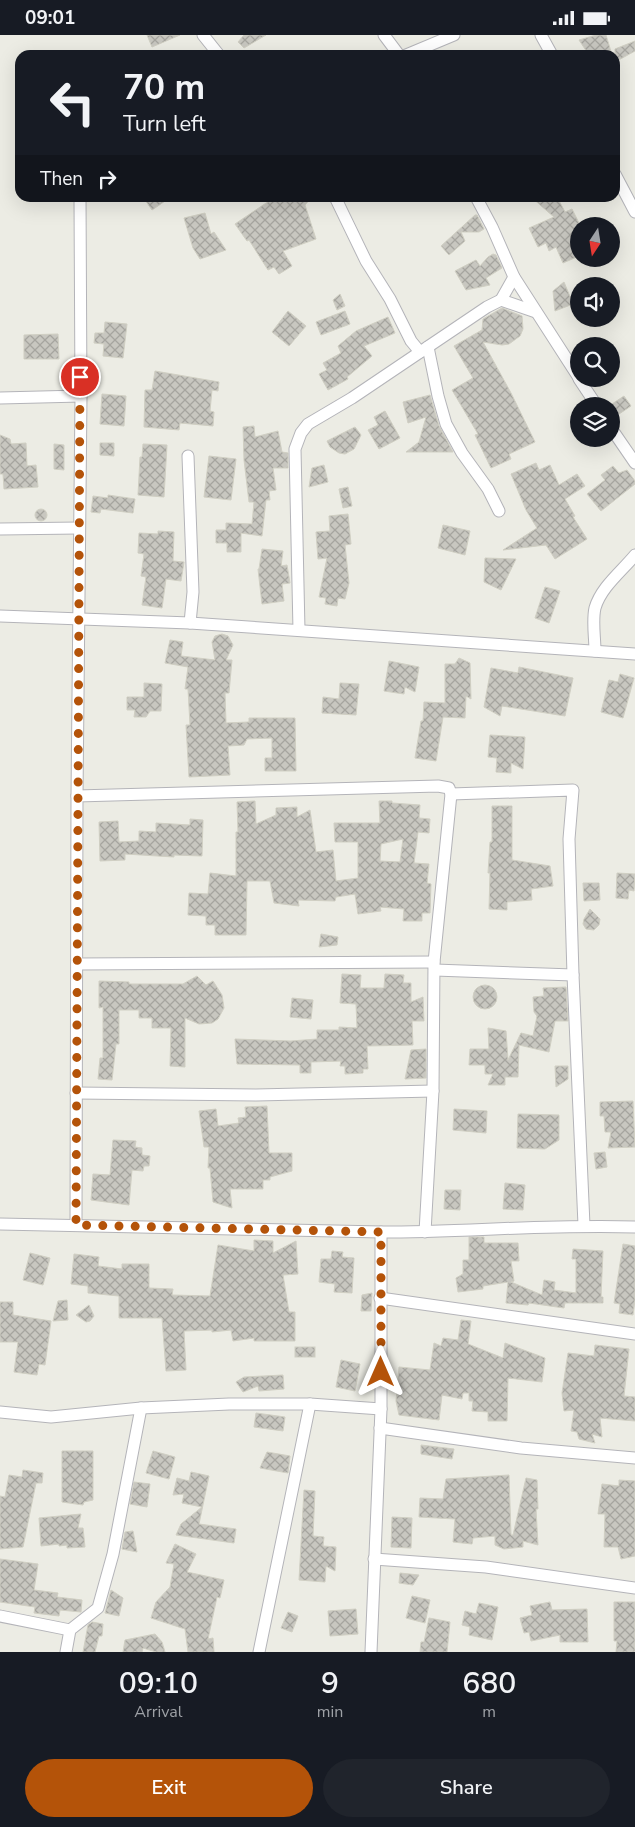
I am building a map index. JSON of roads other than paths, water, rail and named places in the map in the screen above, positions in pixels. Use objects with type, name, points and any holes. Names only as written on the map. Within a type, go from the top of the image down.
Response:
[{"type":"street","points":[[203,35],[215,50]]},
{"type":"street","points":[[384,35],[395,50]]},
{"type":"street","points":[[418,50],[454,35]]},
{"type":"street","points":[[541,35],[549,50]]},
{"type":"street","points":[[620,184],[635,212]]},
{"type":"street","points":[[76,1225],[78,528],[81,396],[80,202]]},
{"type":"street","points":[[337,202],[366,261],[390,299],[411,341],[424,349],[446,424],[462,453],[488,489],[499,511]]},
{"type":"street","points":[[479,202],[514,277],[570,365]]},
{"type":"street","points":[[298,630],[295,449],[301,433],[314,420],[352,398],[487,307],[501,300],[514,277]]},
{"type":"street","points":[[501,300],[536,312]]},
{"type":"street","points":[[0,397],[81,396]]},
{"type":"street","points":[[620,441],[635,463]]},
{"type":"street","points":[[188,456],[193,592],[190,623]]},
{"type":"street","points":[[0,529],[78,528]]},
{"type":"street","points":[[595,651],[595,609],[604,590],[635,555]]},
{"type":"street","points":[[0,616],[190,623],[635,654]]},
{"type":"street","points":[[77,796],[438,785],[449,788],[451,794],[434,966],[433,1091],[425,1232]]},
{"type":"street","points":[[451,794],[573,790],[569,839],[584,1225]]},
{"type":"street","points":[[77,965],[434,966],[573,975]]},
{"type":"street","points":[[76,1093],[256,1095],[433,1091]]},
{"type":"street","points":[[0,1224],[381,1232],[425,1232],[584,1225],[635,1227]]},
{"type":"street","points":[[371,1652],[381,1409],[381,1232]]},
{"type":"street","points":[[380,1298],[635,1335]]},
{"type":"street","points":[[0,1412],[51,1417],[141,1408],[310,1404],[381,1409]]},
{"type":"street","points":[[259,1652],[310,1404]]},
{"type":"street","points":[[66,1652],[70,1630],[98,1608],[113,1554],[141,1408]]},
{"type":"street","points":[[380,1429],[521,1448],[635,1458]]},
{"type":"street","points":[[374,1559],[486,1567],[635,1588]]},
{"type":"street","points":[[0,1617],[70,1630]]}]
